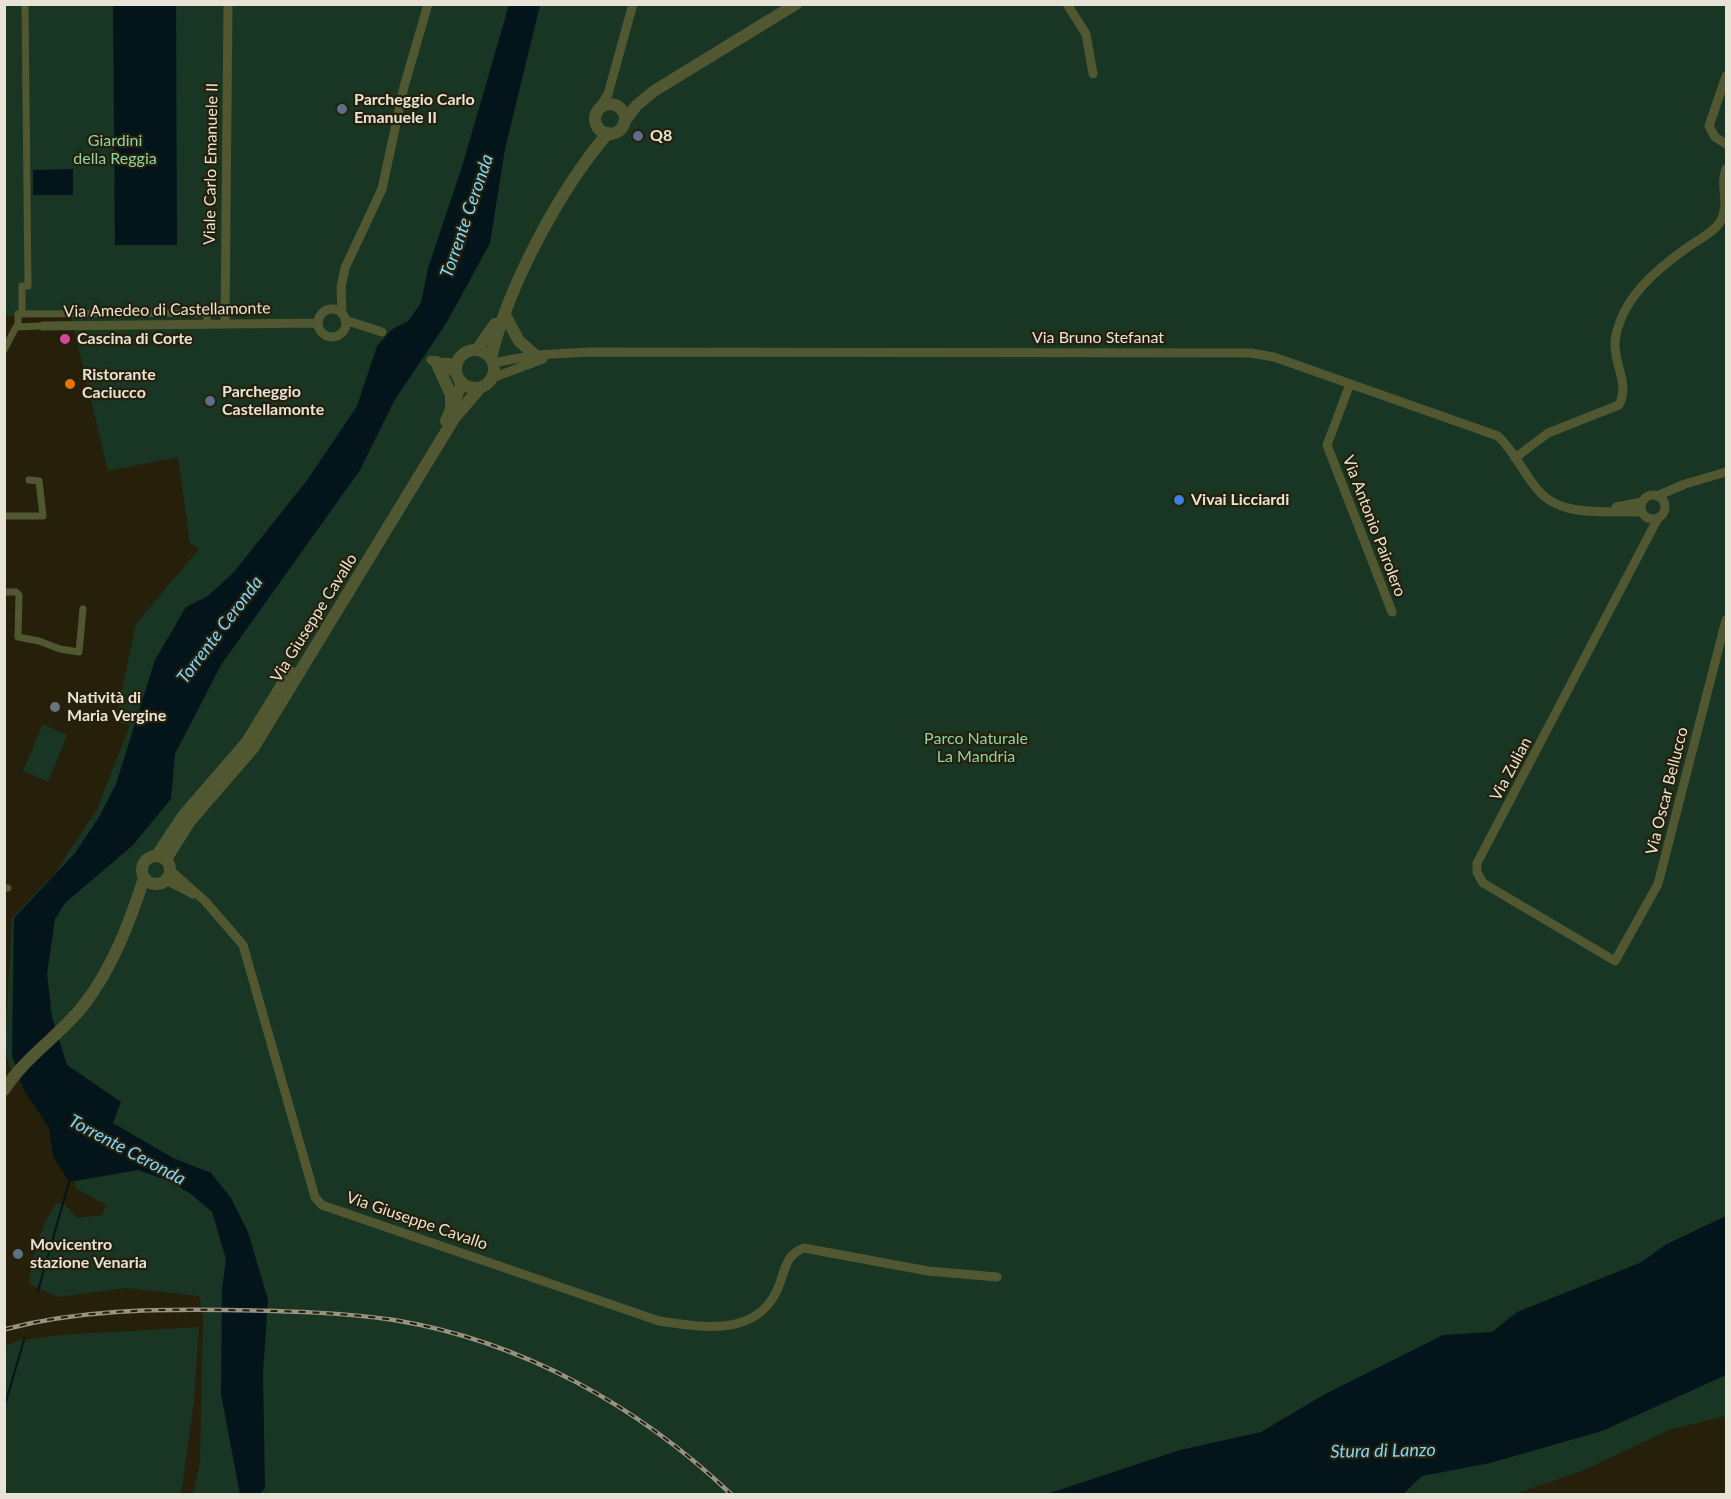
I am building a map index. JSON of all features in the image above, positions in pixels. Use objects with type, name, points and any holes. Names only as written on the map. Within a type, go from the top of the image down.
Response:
[{"type":"street","points":[[22,314],[22,286],[28,286],[25,4]]},
{"type":"street","name":"Viale Carlo Emanuele II","points":[[225,324],[228,4]]},
{"type":"street","points":[[341,287],[318,323],[320,329],[328,336],[337,336],[344,321],[341,287],[345,268],[382,189],[404,87],[428,4]]},
{"type":"street","points":[[603,131],[620,129],[617,108],[633,4]]},
{"type":"street","points":[[603,131],[595,120],[597,111],[606,104],[617,108],[636,106],[687,69],[796,4]]},
{"type":"street","points":[[1067,4],[1086,34],[1093,74]]},
{"type":"street","points":[[1726,76],[1709,126],[1714,137],[1726,144]]},
{"type":"street","points":[[433,361],[459,374],[471,388],[482,387],[492,378],[492,360],[513,294],[565,189],[593,150],[603,131]]},
{"type":"street","points":[[1515,458],[1548,433],[1619,405],[1624,394],[1624,382],[1615,343],[1625,311],[1643,286],[1668,261],[1714,230],[1726,206],[1724,179],[1726,168]]},
{"type":"street","points":[[459,374],[465,353],[477,350],[513,294]]},
{"type":"street","points":[[328,310],[344,321],[382,332]]},
{"type":"street","points":[[4,350],[17,326],[18,314],[207,313],[207,324]]},
{"type":"street","points":[[505,315],[519,340],[535,355]]},
{"type":"street","name":"Via Amedeo di Castellamonte","points":[[17,326],[318,323]]},
{"type":"street","points":[[477,350],[492,360]]},
{"type":"street","name":"Via Bruno Stefanat","points":[[492,378],[518,366],[554,356],[589,352],[1251,353],[1274,357],[1498,436],[1537,490],[1552,503],[1570,510],[1643,510]]},
{"type":"street","name":"Via Bruno Stefanat","points":[[492,360],[535,355],[554,356]]},
{"type":"street","points":[[433,361],[451,395],[451,414]]},
{"type":"street","name":"Via Giuseppe Cavallo","points":[[165,866],[183,816],[247,741],[451,414],[459,374]]},
{"type":"street","name":"Via Antonio Pairolero","points":[[1350,384],[1327,445],[1392,612]]},
{"type":"street","name":"Via Giuseppe Cavallo","points":[[165,866],[190,821],[254,747],[455,417],[482,387]]},
{"type":"street","points":[[1651,533],[1643,510],[1646,497],[1657,496],[1684,484],[1726,472]]},
{"type":"street","points":[[4,516],[44,516],[39,481],[29,480]]},
{"type":"street","points":[[1643,510],[1658,518],[1662,515],[1665,505],[1684,484]]},
{"type":"street","points":[[1657,496],[1665,505]]},
{"type":"street","name":"Via Zulian","points":[[1615,961],[1483,883],[1477,863],[1658,518]]},
{"type":"street","points":[[4,592],[16,592],[19,595],[18,638],[39,641],[60,650],[79,652],[83,609]]},
{"type":"street","name":"Via Oscar Bellucco","points":[[1615,961],[1658,884],[1726,620]]},
{"type":"street","points":[[149,881],[142,869],[145,860],[165,866]]},
{"type":"street","points":[[8,1084],[67,1024],[95,989],[149,881],[165,866]]},
{"type":"street","name":"Via Giuseppe Cavallo","points":[[165,866],[205,901],[243,945],[315,1197],[322,1205],[658,1321],[711,1329],[749,1320],[766,1307],[781,1283],[787,1261],[796,1251],[804,1248],[928,1271],[997,1277]]},
{"type":"green space","name":"Parco Naturale La Mandria","points":[[4,5],[1726,5],[1726,1416],[1669,1430],[1582,1471],[1515,1494],[193,1494],[200,1463],[203,1316],[199,1296],[126,1288],[58,1297],[29,1284],[38,1242],[57,1203],[65,1205],[77,1218],[102,1215],[106,1205],[77,1189],[54,1138],[8,1063],[5,1048],[12,918],[55,873],[97,809],[130,725],[115,722],[136,624],[199,549],[190,543],[178,457],[108,471],[70,313],[5,316]]},
{"type":"green space","points":[[43,724],[67,735],[48,782],[23,771]]},
{"type":"green space","points":[[199,1327],[194,1401],[181,1494],[5,1494],[5,1346],[17,1341],[59,1335]]},
{"type":"water","points":[[113,5],[176,5],[177,245],[115,245]]},
{"type":"water","name":"Torrente Ceronda","points":[[509,5],[540,5],[505,149],[490,243],[447,322],[394,401],[360,470],[221,665],[175,754],[171,799],[133,845],[65,903],[55,919],[47,974],[52,1017],[67,1065],[121,1102],[113,1123],[173,1158],[211,1173],[231,1198],[248,1232],[268,1300],[263,1373],[265,1488],[260,1494],[240,1494],[221,1394],[222,1289],[226,1259],[212,1212],[191,1194],[167,1180],[138,1170],[69,1182],[53,1156],[49,1128],[23,1089],[12,1055],[14,918],[75,853],[99,817],[116,784],[155,660],[186,607],[208,596],[234,572],[308,479],[357,406],[377,346],[391,330],[408,321],[421,303],[428,268],[461,170]]},
{"type":"water","points":[[73,169],[73,195],[33,195],[33,170]]},
{"type":"water","name":"Stura di Lanzo","points":[[1726,1216],[1726,1375],[1602,1431],[1490,1463],[1422,1476],[1403,1494],[1047,1494],[1180,1450],[1261,1432],[1327,1393],[1443,1335],[1492,1332],[1517,1312],[1642,1262],[1665,1245]]},
{"type":"waterway","points":[[38,1291],[69,1182]]},
{"type":"waterway","points":[[4,1408],[24,1340]]},
{"type":"railway","points":[[6,1329],[88,1314],[199,1310],[290,1311],[353,1315],[394,1320],[441,1330],[488,1344],[532,1361],[576,1382],[657,1433],[731,1494]]},
{"type":"place","name":"Parcheggio Carlo Emanuele II","points":[[342,109]]},
{"type":"place","name":"Q8","points":[[638,136]]},
{"type":"place","name":"Cascina di Corte","points":[[65,339]]},
{"type":"place","name":"Ristorante Caciucco","points":[[70,384]]},
{"type":"place","name":"Parcheggio Castellamonte","points":[[210,401]]},
{"type":"place","name":"Vivai Licciardi","points":[[1179,500]]},
{"type":"place","name":"Natività di Maria Vergine","points":[[55,707]]},
{"type":"place","name":"Movicentro stazione Venaria","points":[[18,1254]]},
{"type":"park label","name":"Giardini della Reggia","points":[[115,150]]}]
